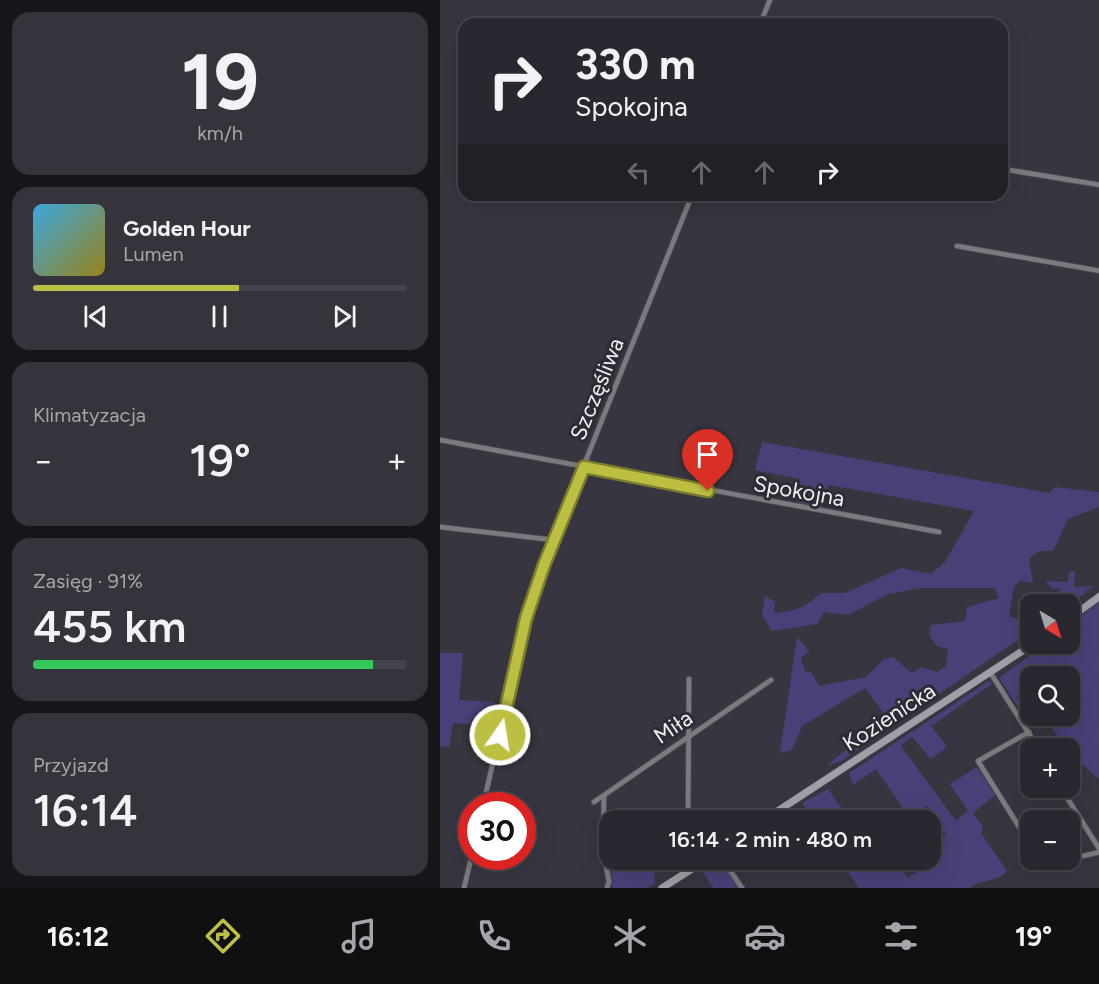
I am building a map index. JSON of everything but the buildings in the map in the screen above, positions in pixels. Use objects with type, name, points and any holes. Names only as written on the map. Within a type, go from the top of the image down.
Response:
[{"type":"main road","points":[[1080,611],[1100,596]]},
{"type":"main road","name":"Kozienicka","points":[[779,810],[1020,652]]},
{"type":"main road","points":[[662,888],[688,871]]},
{"type":"street","points":[[762,18],[770,0]]},
{"type":"street","points":[[1008,170],[1100,185]]},
{"type":"street","name":"Szczęśliwa","points":[[486,792],[526,618],[554,540],[690,201]]},
{"type":"street","points":[[957,246],[1100,271]]},
{"type":"street","name":"Spokojna","points":[[440,440],[939,532]]},
{"type":"street","points":[[440,527],[554,540]]},
{"type":"street","points":[[990,672],[1032,738]]},
{"type":"street","points":[[688,810],[689,679]]},
{"type":"street","name":"Miła","points":[[594,802],[771,680]]},
{"type":"street","points":[[1020,829],[978,762],[1029,732]]},
{"type":"street","points":[[604,795],[603,849],[607,888]]},
{"type":"street","points":[[1067,798],[1100,851],[1080,856]]},
{"type":"street","points":[[464,888],[468,870]]},
{"type":"street","points":[[730,870],[742,888]]},
{"type":"shaded area","points":[[762,442],[1050,493],[1055,487],[1099,492],[1099,507],[1068,519],[1053,551],[1039,551],[1029,559],[1033,583],[1020,581],[1014,587],[1009,616],[1020,620],[1020,639],[841,761],[826,766],[879,723],[882,711],[865,688],[802,726],[792,750],[780,753],[797,637],[809,651],[801,658],[805,671],[811,672],[819,686],[866,677],[884,659],[893,657],[912,673],[922,667],[937,672],[946,666],[948,649],[937,646],[929,635],[931,625],[965,621],[967,607],[999,598],[995,588],[922,588],[888,594],[848,615],[824,612],[817,624],[772,631],[762,615],[765,596],[775,602],[774,613],[799,608],[821,593],[845,593],[901,568],[931,574],[945,562],[974,511],[829,485],[822,508],[796,502],[800,479],[755,470]]},
{"type":"shaded area","points":[[1075,571],[1074,587],[1093,586],[1080,597],[1080,594],[1056,594],[1061,589],[1052,588],[1045,581],[1068,582],[1069,572]]},
{"type":"shaded area","points":[[1099,602],[1099,779],[1080,763],[1080,738],[1059,738],[1051,726],[1080,726],[1080,666],[1020,666],[1020,692],[1016,697],[1020,700],[1020,710],[999,678],[1031,654],[1080,654],[1080,617]]},
{"type":"shaded area","points":[[440,653],[463,653],[459,700],[494,702],[491,726],[453,723],[449,747],[440,746]]},
{"type":"shaded area","points":[[989,681],[992,684],[931,726],[947,747],[931,759],[912,737],[901,746],[956,821],[968,811],[950,784],[977,767],[995,795],[973,813],[983,827],[981,833],[1007,871],[999,877],[970,888],[859,888],[847,870],[902,870],[908,878],[919,870],[941,870],[941,839],[946,835],[941,827],[941,810],[930,810],[927,806],[921,810],[904,810],[876,769],[853,785],[849,773]]},
{"type":"shaded area","points":[[828,789],[843,810],[807,810],[802,803]]},
{"type":"shaded area","points":[[611,870],[654,870],[655,883],[648,888],[612,888]]},
{"type":"shaded area","points":[[728,870],[741,888],[713,888],[702,871]]},
{"type":"route","points":[[500,735],[526,618],[544,565],[584,467],[708,491]]}]
